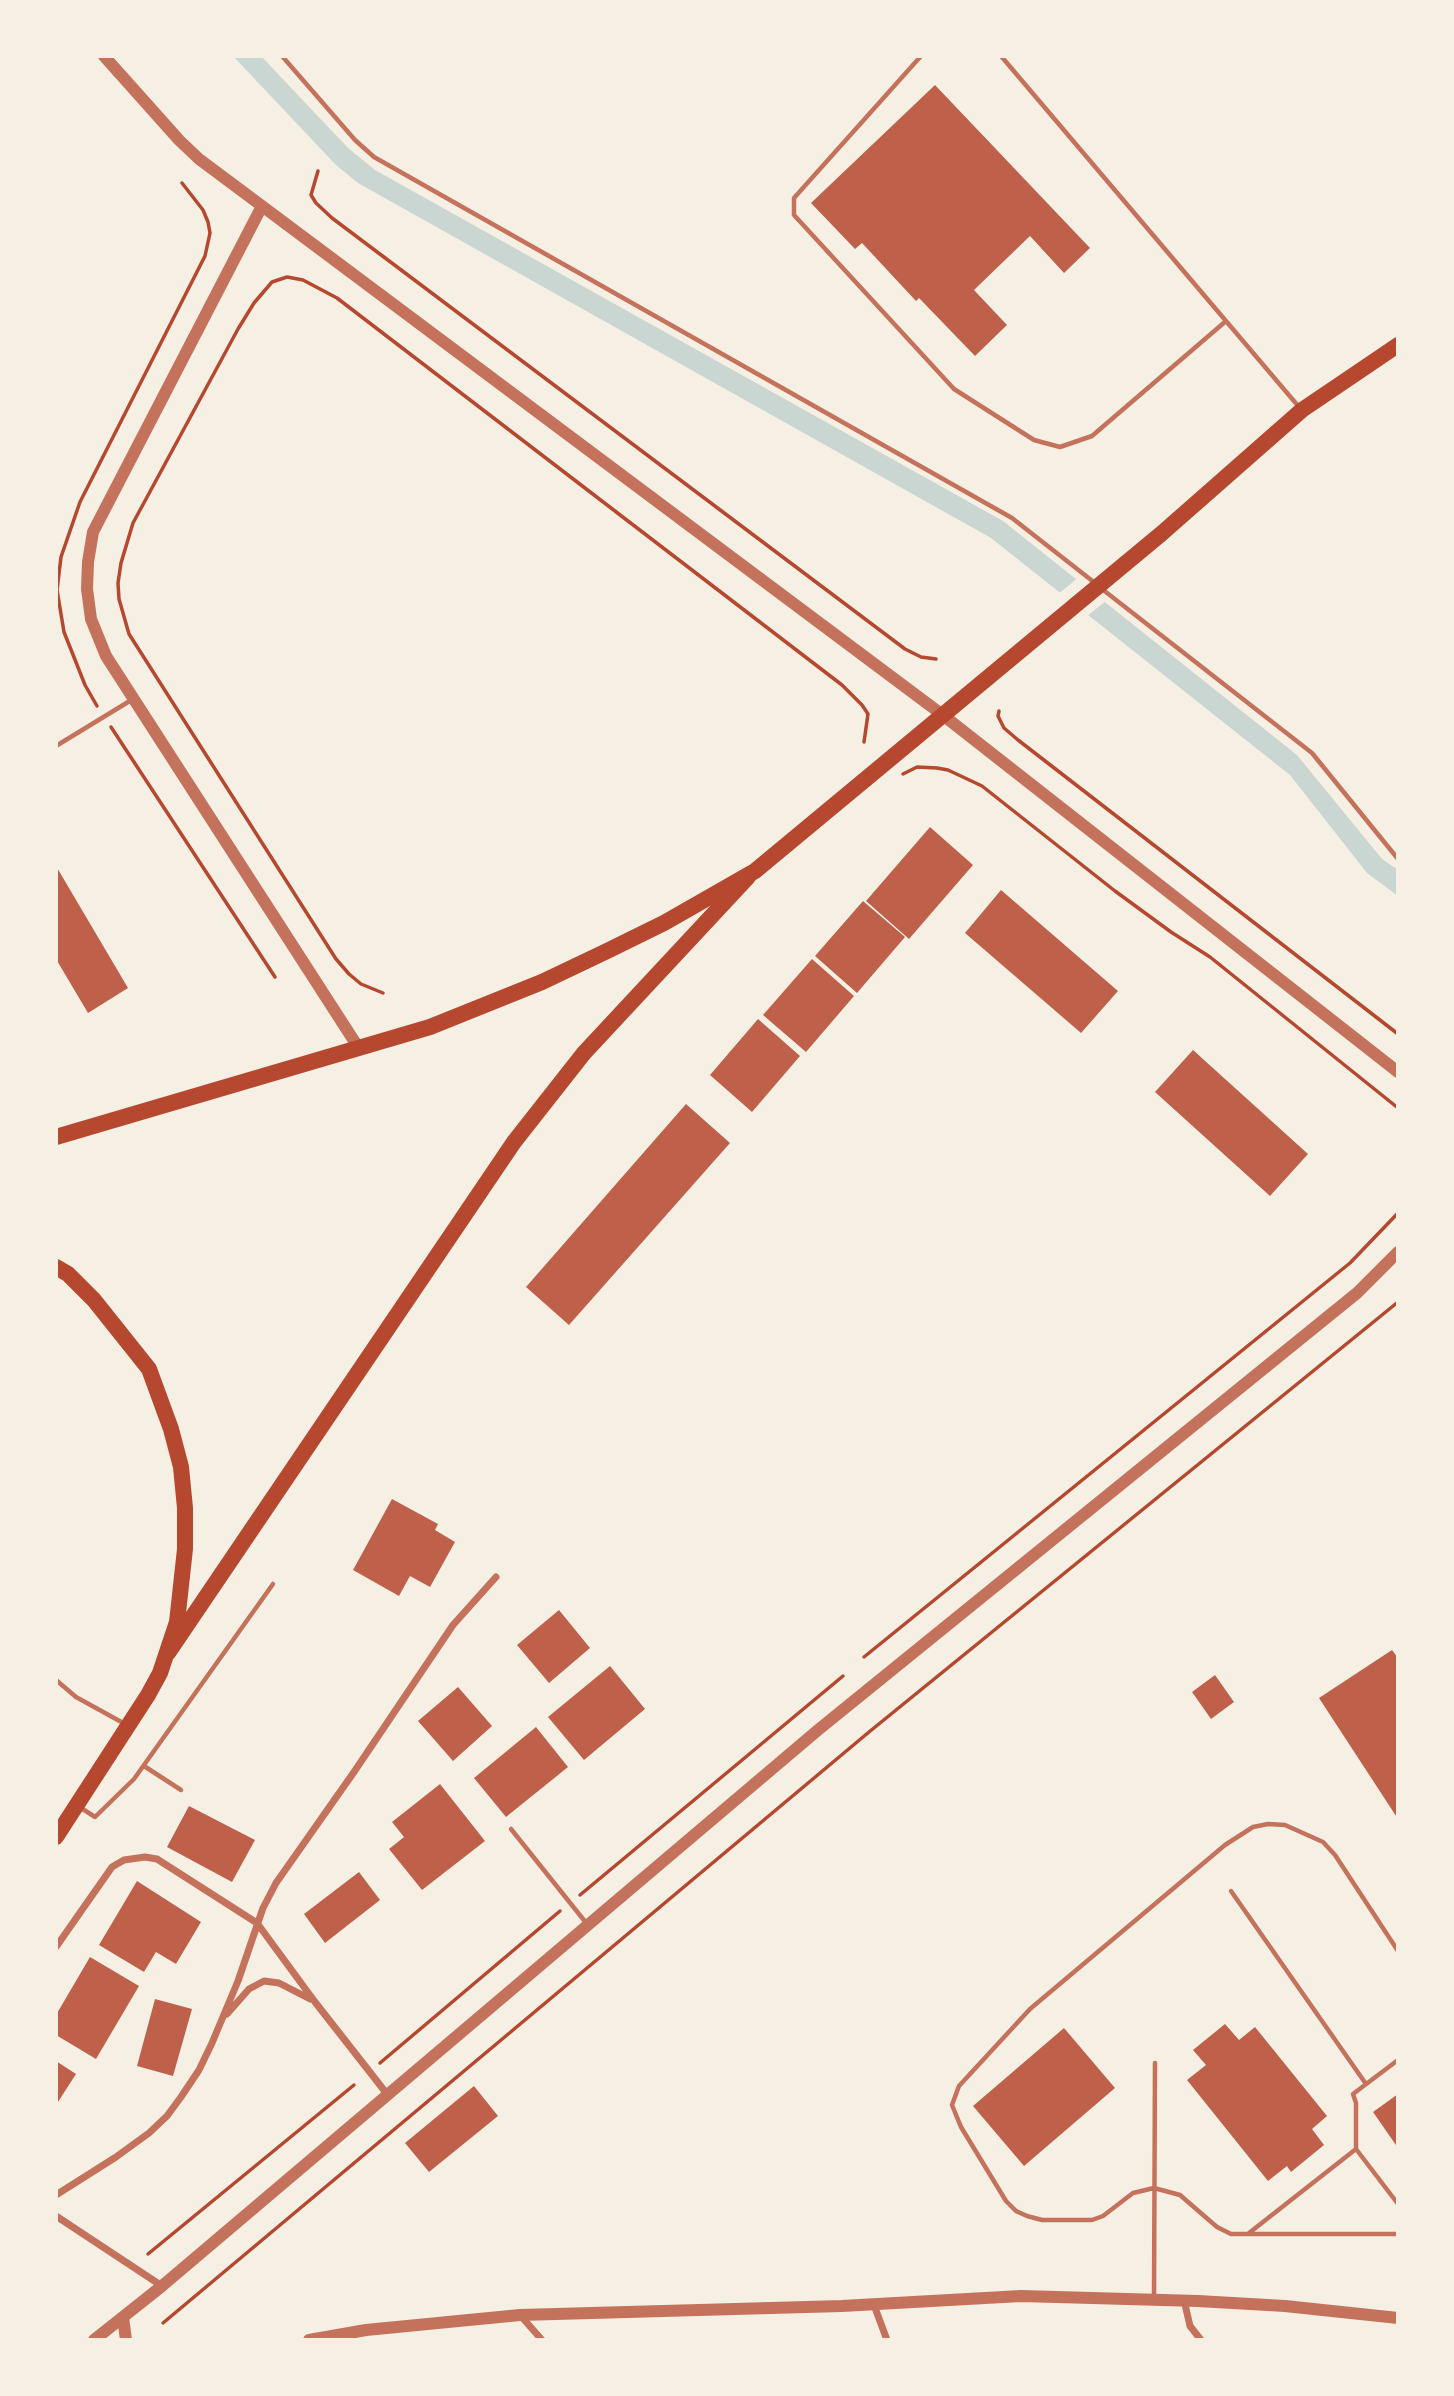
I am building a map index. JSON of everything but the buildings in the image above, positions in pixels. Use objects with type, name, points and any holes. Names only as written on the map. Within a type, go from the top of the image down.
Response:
[{"type":"main road","points":[[168,1653],[514,1142],[584,1053],[755,871],[1161,534],[1302,410],[1398,345]]},
{"type":"main road","points":[[56,1137],[430,1027],[542,982],[664,923],[755,871]]},
{"type":"main road","points":[[56,1267],[68,1274],[94,1300],[149,1368],[172,1429],[181,1467],[185,1508],[185,1549],[177,1622],[168,1653],[154,1684],[129,1726],[56,1837]]},
{"type":"street","points":[[104,56],[199,159],[944,716],[1398,1072]]},
{"type":"street","points":[[262,206],[93,532],[87,589],[91,619],[106,656],[358,1047]]},
{"type":"street","points":[[94,2340],[162,2286],[818,1730],[1357,1293],[1398,1252]]},
{"type":"street","points":[[56,2195],[116,2157],[167,2116],[199,2070],[222,2019],[257,1923],[276,1883],[354,1772],[428,1659],[453,1625],[496,1577]]},
{"type":"street","points":[[56,1947],[111,1867],[124,1860],[156,1859],[257,1923],[387,2094]]},
{"type":"street","points":[[222,2019],[249,1989],[264,1981],[289,1987],[315,2002]]},
{"type":"street","points":[[56,2216],[162,2286]]},
{"type":"street","points":[[309,2340],[366,2330],[520,2315],[874,2305],[1021,2295],[1154,2298],[1285,2306],[1398,2318]]},
{"type":"street","points":[[1184,2300],[1190,2326],[1201,2340]]},
{"type":"street","points":[[874,2305],[887,2340]]},
{"type":"street","points":[[520,2315],[542,2340]]},
{"type":"street","points":[[123,2316],[126,2340]]},
{"type":"lane","points":[[282,56],[374,157],[1012,518],[1312,752],[1398,859]]},
{"type":"lane","points":[[921,56],[794,198],[794,215],[954,388],[1034,440],[1060,447],[1092,436],[1226,321]]},
{"type":"lane","points":[[1001,56],[1302,410]]},
{"type":"lane","points":[[56,746],[133,698]]},
{"type":"lane","points":[[77,1805],[95,1817],[134,1780],[273,1584]]},
{"type":"lane","points":[[56,1680],[76,1697],[129,1726]]},
{"type":"lane","points":[[144,1766],[181,1790]]},
{"type":"lane","points":[[1398,1951],[1335,1855],[1323,1842],[1286,1825],[1253,1826],[1225,1845],[1030,2009],[964,2080],[955,2093],[952,2105],[961,2127],[1006,2201],[1016,2211],[1042,2220],[1092,2220],[1103,2216],[1133,2193],[1154,2189],[1180,2194],[1225,2231],[1248,2234],[1398,2234]]},
{"type":"lane","points":[[511,1829],[587,1925]]},
{"type":"lane","points":[[1231,1891],[1366,2084]]},
{"type":"lane","points":[[1398,2060],[1353,2094],[1356,2103],[1356,2149],[1398,2204]]},
{"type":"lane","points":[[1154,2298],[1155,2063]]},
{"type":"lane","points":[[1248,2234],[1356,2149]]},
{"type":"path","points":[[318,171],[311,195],[332,218],[905,649],[921,657],[936,659]]},
{"type":"path","points":[[182,183],[203,210],[208,222],[210,233],[205,256],[80,502],[61,556],[58,590],[64,632],[85,685],[275,977]]},
{"type":"path","points":[[383,993],[361,984],[336,959],[129,634],[119,599],[121,563],[134,523],[238,328],[272,282],[288,277],[303,280],[337,298],[834,678],[855,696],[867,715],[864,743]]},
{"type":"path","points":[[999,711],[1001,723],[1018,740],[1398,1034]]},
{"type":"path","points":[[895,780],[909,770],[926,767],[948,770],[982,786],[1115,891],[1210,957],[1398,1108]]},
{"type":"path","points":[[864,1657],[1350,1263],[1398,1213]]},
{"type":"path","points":[[163,2323],[869,1732],[1398,1302]]},
{"type":"path","points":[[380,2063],[843,1676]]},
{"type":"path","points":[[149,2255],[354,2084]]},
{"type":"shaded area","points":[[233,56],[261,56],[348,148],[375,170],[1003,521],[1297,755],[1382,859],[1398,870],[1398,896],[1367,873],[1290,775],[991,538],[358,183],[336,165]]},
{"type":"pier","points":[[1079,577],[1107,600],[1086,617],[1058,594]]}]
